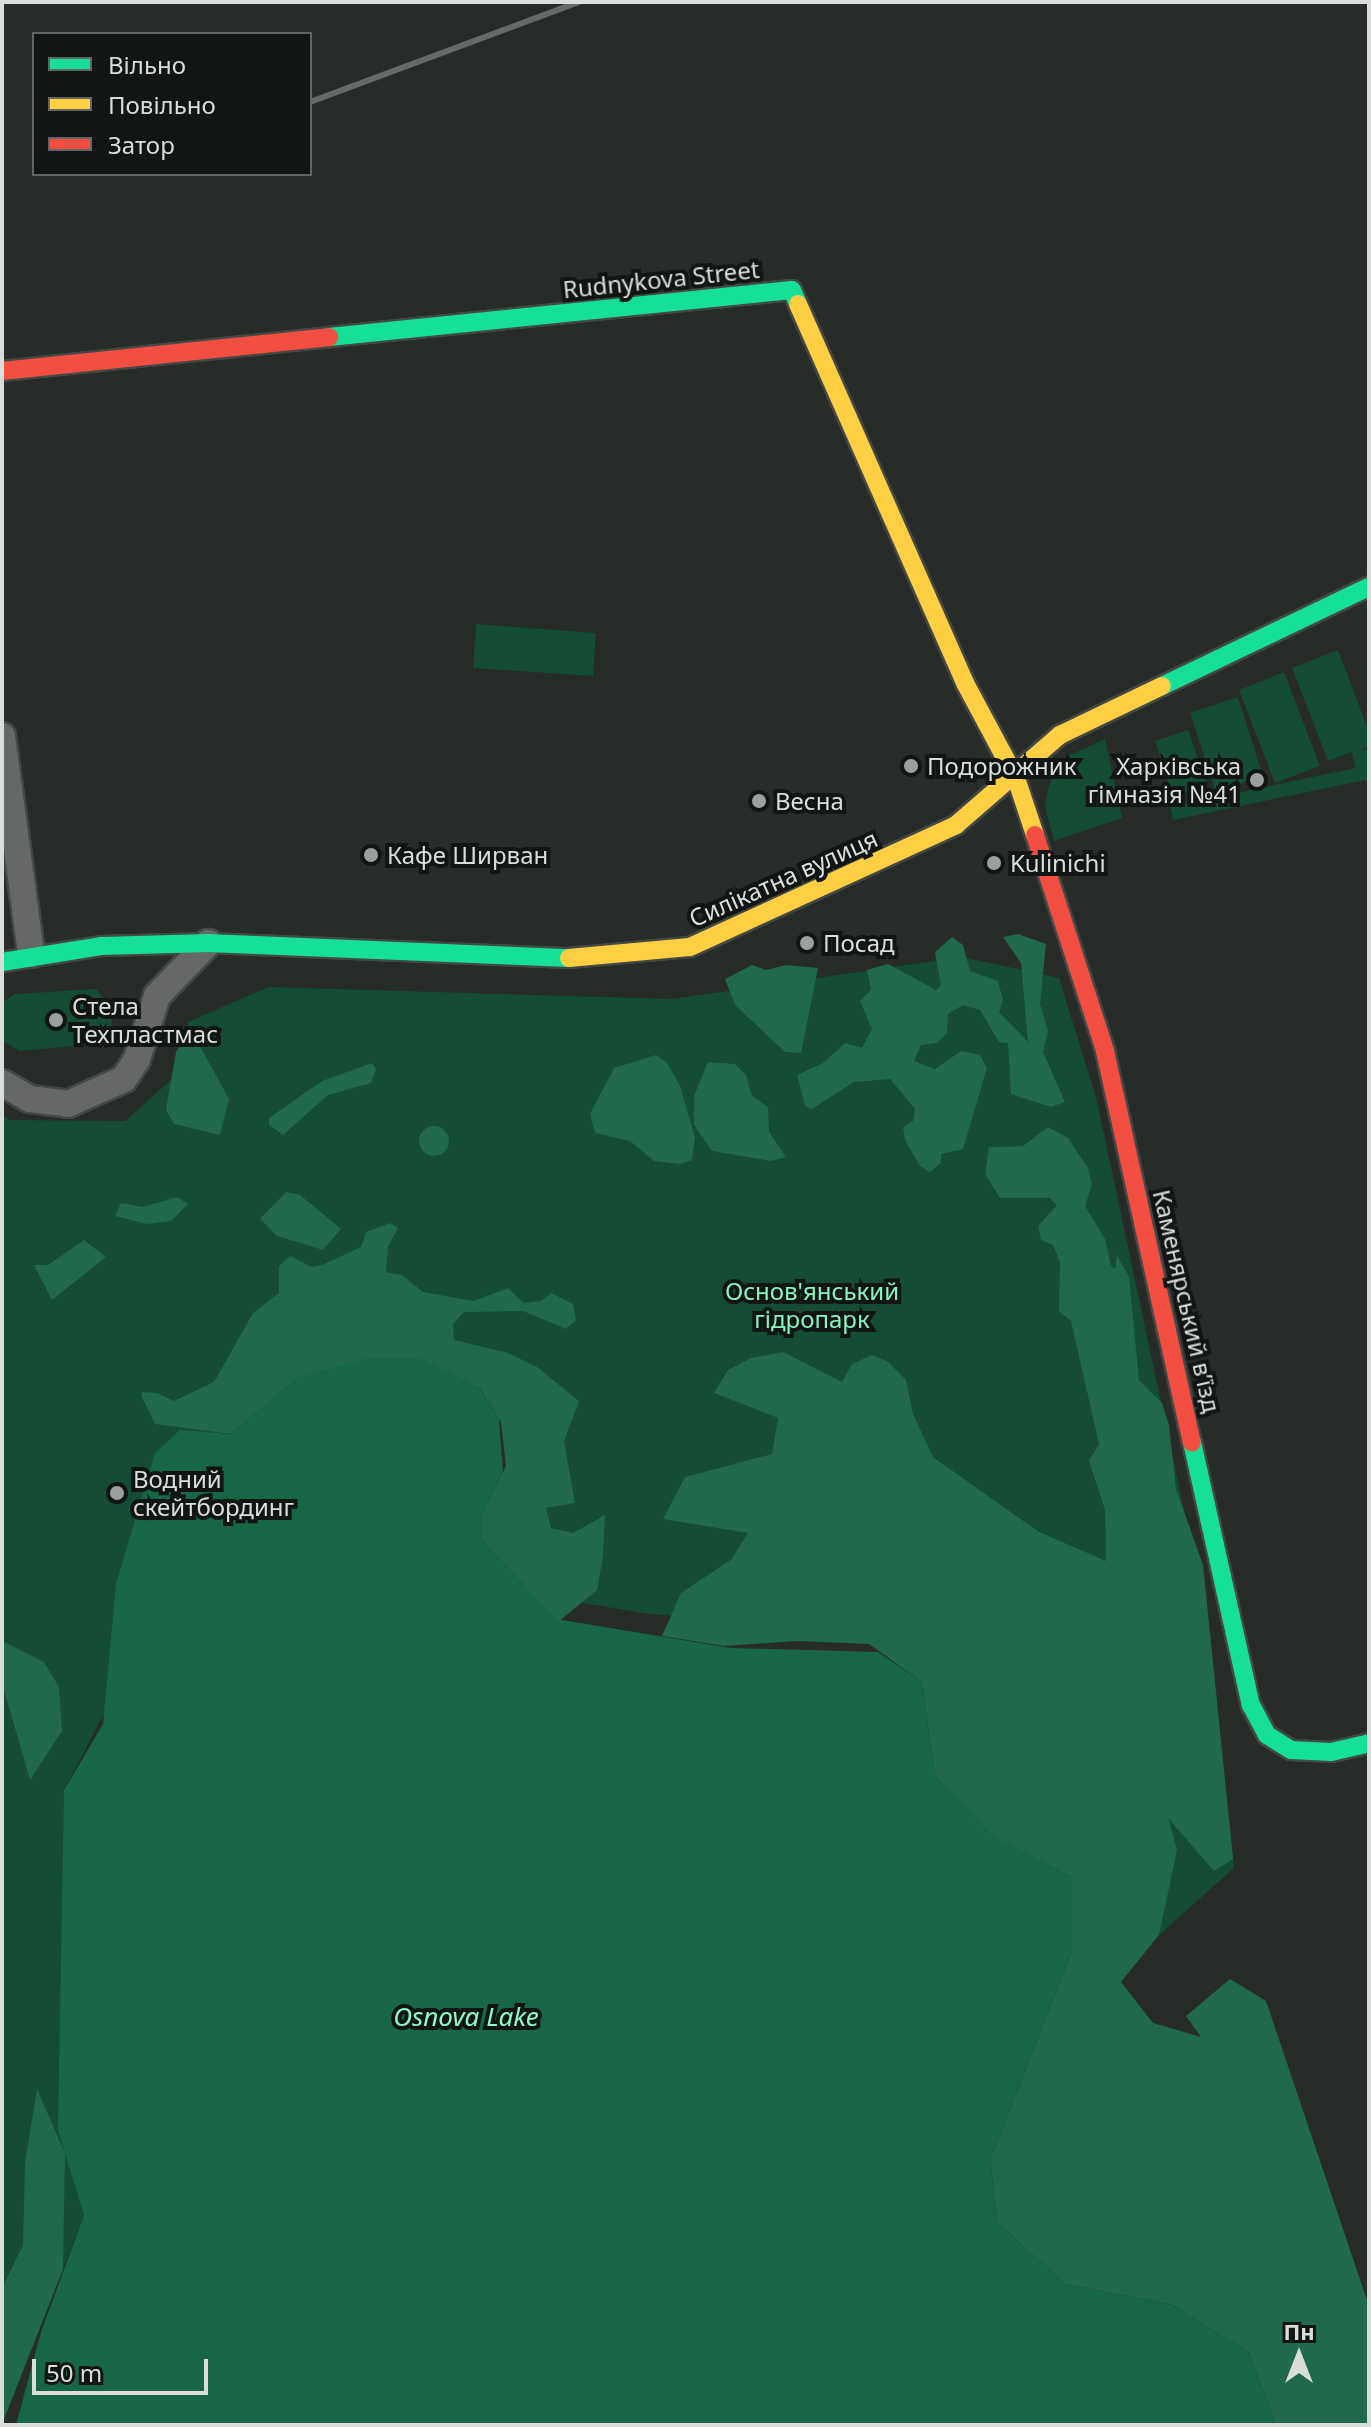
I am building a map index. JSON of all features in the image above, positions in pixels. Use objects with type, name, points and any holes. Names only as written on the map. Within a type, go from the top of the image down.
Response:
[{"type":"street","name":"Rudnykova Street","points":[[2,371],[792,290],[965,683],[1016,778]]},
{"type":"street","name":"Силікатна вулиця","points":[[2,962],[31,954],[208,943],[580,958],[690,947],[956,825],[1016,778],[1060,735],[1369,587]]},
{"type":"street","points":[[2,736],[31,954]]},
{"type":"street","name":"Каменярський в’їзд","points":[[1016,778],[1105,1051],[1251,1705],[1267,1735],[1291,1750],[1331,1752],[1369,1743]]},
{"type":"street","points":[[2,1083],[30,1099],[68,1104],[124,1079],[137,1059],[157,996],[208,943]]},
{"type":"green space","points":[[476,624],[596,633],[593,676],[473,668]]},
{"type":"green space","points":[[1338,650],[1369,732],[1369,746],[1359,750],[1369,749],[1369,784],[1365,780],[1173,820],[1170,807],[1355,768],[1352,752],[1328,761],[1292,668]]},
{"type":"green space","points":[[1284,672],[1320,766],[1275,783],[1239,690]]},
{"type":"green space","points":[[1238,697],[1263,776],[1216,792],[1190,713]]},
{"type":"green space","points":[[1188,730],[1207,785],[1173,796],[1155,741]]},
{"type":"green space","points":[[1105,739],[1122,818],[1054,841],[1045,807],[1049,785],[1068,756]]},
{"type":"green space","name":"Основ'янський гідропарк","points":[[962,957],[1059,978],[1096,1097],[1210,1632],[1234,1868],[1128,1963],[882,1631],[649,1614],[559,1599],[505,1397],[423,1356],[231,1434],[215,1433],[155,1453],[104,1714],[64,1790],[84,2215],[2,2425],[2,1115],[10,1120],[125,1121],[172,1079],[188,1022],[268,987],[672,999]]},
{"type":"green space","points":[[96,989],[113,1011],[111,1031],[97,1044],[20,1051],[2,1041],[2,1003],[15,994]]},
{"type":"shaded area","points":[[1018,934],[1046,944],[1040,1004],[1048,1031],[1043,1052],[1065,1102],[1051,1107],[1011,1094],[1008,1043],[999,1042],[980,1010],[963,1005],[948,1014],[947,1033],[937,1043],[921,1045],[914,1061],[935,1069],[961,1051],[980,1055],[987,1068],[963,1149],[941,1154],[941,1163],[930,1172],[920,1166],[905,1140],[903,1127],[913,1121],[915,1109],[890,1079],[854,1082],[812,1109],[805,1106],[797,1075],[823,1063],[845,1043],[862,1048],[872,1029],[860,1001],[871,990],[867,970],[888,964],[936,990],[941,985],[935,952],[952,937],[963,945],[970,971],[998,981],[1003,1000],[999,1012],[1028,1042],[1021,963],[1003,937]]},
{"type":"shaded area","points":[[752,965],[766,970],[786,965],[818,968],[801,1053],[785,1052],[735,1005],[725,979]]},
{"type":"shaded area","points":[[190,1028],[229,1099],[220,1135],[174,1124],[166,1110],[176,1052]]},
{"type":"shaded area","points":[[656,1055],[667,1063],[680,1086],[695,1137],[692,1160],[680,1164],[654,1161],[630,1141],[595,1133],[590,1114],[614,1068]]},
{"type":"shaded area","points":[[708,1062],[735,1064],[746,1075],[752,1096],[768,1107],[769,1132],[786,1157],[771,1161],[712,1151],[694,1125],[694,1096]]},
{"type":"shaded area","points":[[372,1063],[376,1069],[371,1083],[328,1095],[283,1135],[269,1125],[269,1118],[322,1081]]},
{"type":"shaded area","points":[[434,1126],[445,1130],[449,1141],[445,1152],[434,1156],[423,1152],[419,1141],[423,1130]]},
{"type":"shaded area","points":[[1048,1127],[1068,1138],[1088,1168],[1092,1184],[1085,1206],[1105,1239],[1111,1266],[1115,1269],[1117,1255],[1129,1277],[1139,1380],[1162,1403],[1169,1425],[1176,1489],[1203,1565],[1233,1859],[1214,1871],[1168,1818],[1177,1850],[1159,1935],[1121,1982],[1153,2023],[1201,2037],[1186,2016],[1230,1979],[1266,2001],[1369,2306],[1369,2425],[1276,2425],[1249,2353],[1173,2305],[1065,2284],[997,2222],[990,2160],[1072,1951],[1072,1877],[993,1836],[935,1776],[922,1682],[869,1644],[797,1641],[724,1646],[662,1636],[681,1593],[732,1559],[748,1533],[663,1519],[685,1477],[772,1454],[778,1418],[714,1393],[728,1370],[751,1358],[783,1352],[842,1382],[852,1364],[872,1355],[887,1361],[906,1380],[913,1414],[933,1457],[1039,1532],[1106,1561],[1105,1510],[1089,1461],[1099,1444],[1071,1321],[1059,1311],[1060,1262],[1053,1245],[1041,1240],[1038,1226],[1057,1205],[1050,1198],[1000,1198],[985,1174],[989,1147],[1023,1146]]},
{"type":"shaded area","points":[[286,1192],[300,1195],[341,1229],[323,1250],[277,1236],[260,1219]]},
{"type":"shaded area","points":[[177,1197],[188,1204],[171,1221],[146,1224],[115,1216],[121,1203],[143,1207]]},
{"type":"shaded area","points":[[390,1223],[398,1228],[388,1247],[386,1272],[402,1275],[423,1292],[474,1301],[508,1288],[524,1303],[541,1301],[551,1293],[573,1304],[576,1320],[566,1329],[523,1311],[464,1312],[453,1324],[454,1340],[508,1353],[537,1367],[579,1401],[564,1441],[575,1503],[546,1508],[551,1528],[573,1533],[605,1515],[603,1556],[597,1590],[558,1622],[482,1540],[480,1517],[506,1466],[501,1422],[479,1387],[297,1378],[231,1434],[155,1424],[142,1397],[142,1392],[157,1393],[174,1401],[214,1382],[253,1313],[279,1293],[279,1266],[290,1256],[312,1267],[322,1265],[361,1247],[366,1232]]},
{"type":"shaded area","points":[[84,1240],[106,1257],[52,1300],[34,1265],[48,1265]]},
{"type":"shaded area","points":[[2,1641],[44,1662],[59,1687],[62,1731],[30,1780],[2,1683]]},
{"type":"shaded area","points":[[37,2089],[65,2153],[63,2269],[2,2424],[2,2288],[23,2245],[25,2163]]},
{"type":"water","name":"Osnova Lake","points":[[367,1358],[422,1359],[479,1387],[499,1419],[503,1471],[482,1515],[482,1540],[556,1619],[731,1648],[878,1652],[922,1682],[935,1776],[994,1836],[1072,1877],[1072,1951],[990,2160],[997,2222],[1065,2284],[1173,2305],[1249,2353],[1276,2425],[16,2425],[41,2332],[84,2215],[58,2130],[64,1790],[103,1724],[116,1584],[155,1453],[180,1430],[231,1434],[297,1378]]},
{"type":"railway","points":[[312,101],[579,2]]},
{"type":"traffic: fast","points":[[329,337],[792,290],[798,304]]},
{"type":"traffic: fast","points":[[1162,686],[1369,587]]},
{"type":"traffic: fast","points":[[2,962],[101,946],[208,943],[569,958]]},
{"type":"traffic: fast","points":[[1192,1442],[1251,1705],[1267,1735],[1291,1750],[1331,1752],[1369,1743]]},
{"type":"traffic: slow","points":[[798,304],[965,683],[1016,778],[1035,835]]},
{"type":"traffic: slow","points":[[569,958],[690,947],[956,825],[1060,735],[1162,686]]},
{"type":"traffic: jam","points":[[2,371],[329,337]]},
{"type":"traffic: jam","points":[[1035,835],[1105,1051],[1192,1442]]},
{"type":"place","name":"Подорожник","points":[[911,766]]},
{"type":"place","name":"Харківська гімназія №41","points":[[1257,780]]},
{"type":"place","name":"Весна","points":[[759,801]]},
{"type":"place","name":"Кафе Ширван","points":[[371,855]]},
{"type":"place","name":"Kulinichi","points":[[994,863]]},
{"type":"place","name":"Посад","points":[[807,943]]},
{"type":"place","name":"Стела Техпластмас","points":[[56,1020]]},
{"type":"place","name":"Водний скейтбординг","points":[[117,1493]]}]
